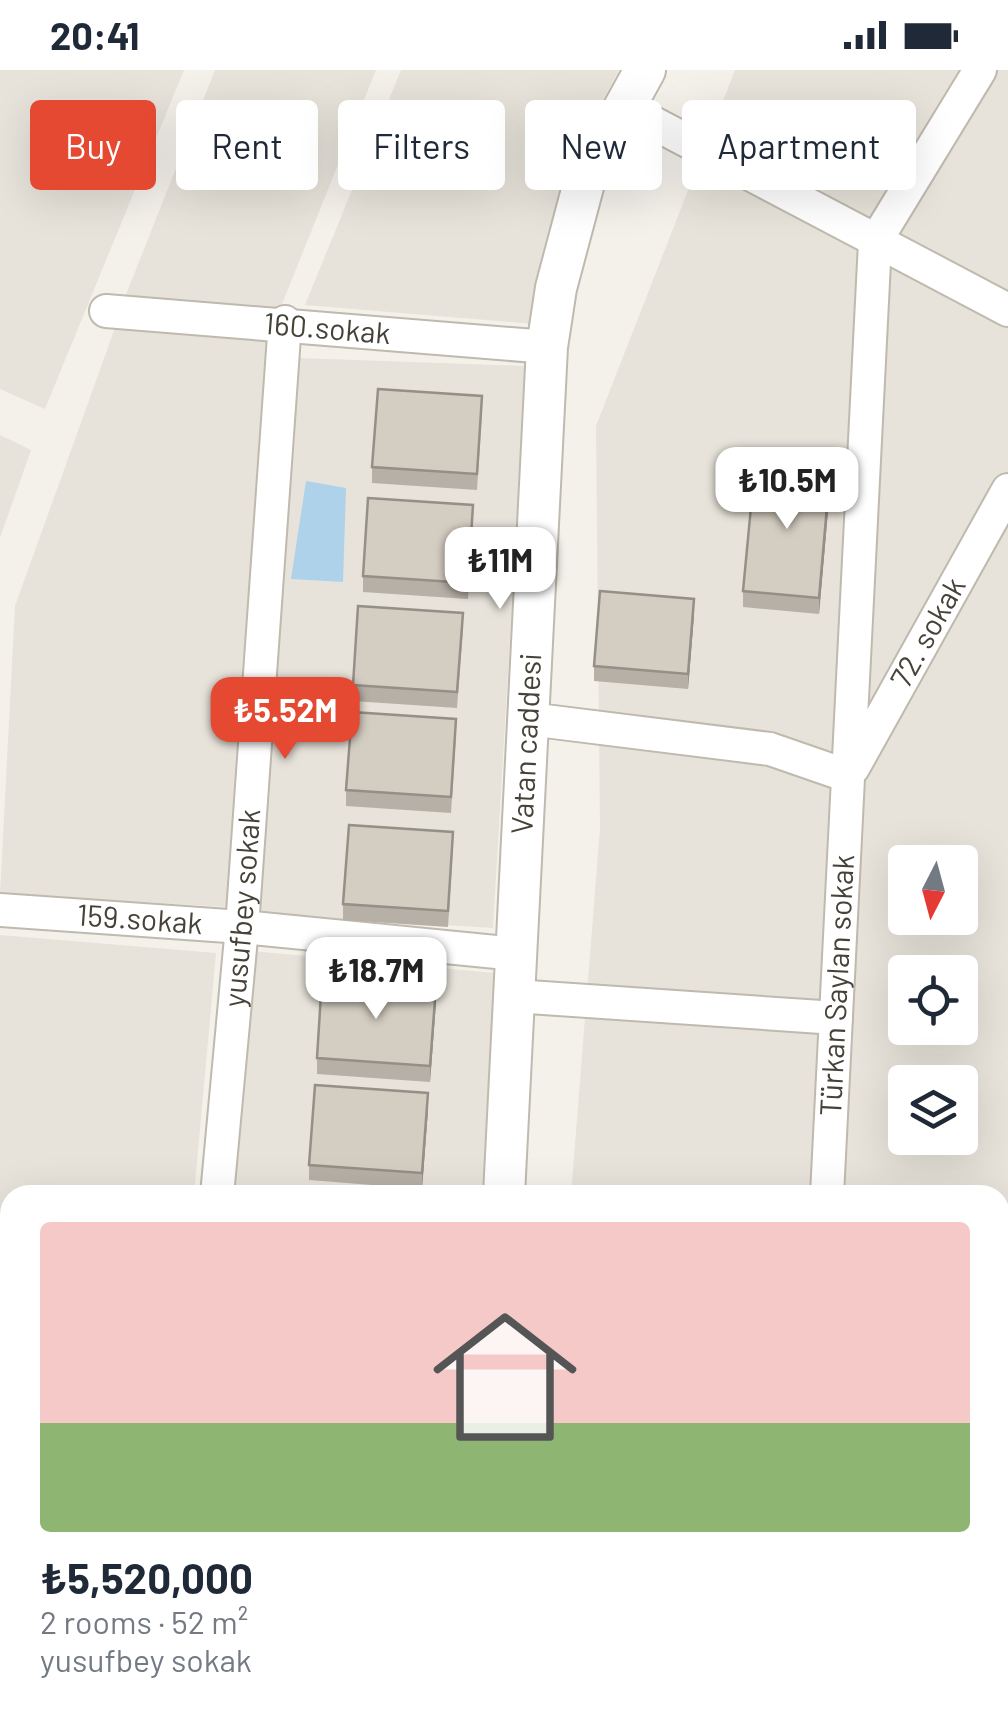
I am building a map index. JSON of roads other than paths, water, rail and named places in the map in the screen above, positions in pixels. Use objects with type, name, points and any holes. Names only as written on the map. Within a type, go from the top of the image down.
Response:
[{"type":"street","name":"Vatan caddesi","points":[[627,100],[644,70]]},
{"type":"street","points":[[875,242],[980,70]]},
{"type":"street","points":[[662,129],[1008,310]]},
{"type":"street","name":"Vatan caddesi","points":[[505,1185],[548,346],[556,288],[581,190]]},
{"type":"street","name":"Türkan Saylan sokak","points":[[828,1185],[875,242]]},
{"type":"street","name":"160.sokak","points":[[106,311],[548,346]]},
{"type":"street","name":"yusufbey sokak","points":[[218,1185],[242,927],[284,324]]},
{"type":"street","name":"72. sokak","points":[[848,776],[1008,490]]},
{"type":"street","points":[[529,719],[770,749],[848,776]]},
{"type":"street","name":"159.sokak","points":[[0,910],[242,927],[517,954]]},
{"type":"street","points":[[514,996],[836,1018]]},
{"type":"water","points":[[306,481],[346,488],[343,582],[291,579]]}]
